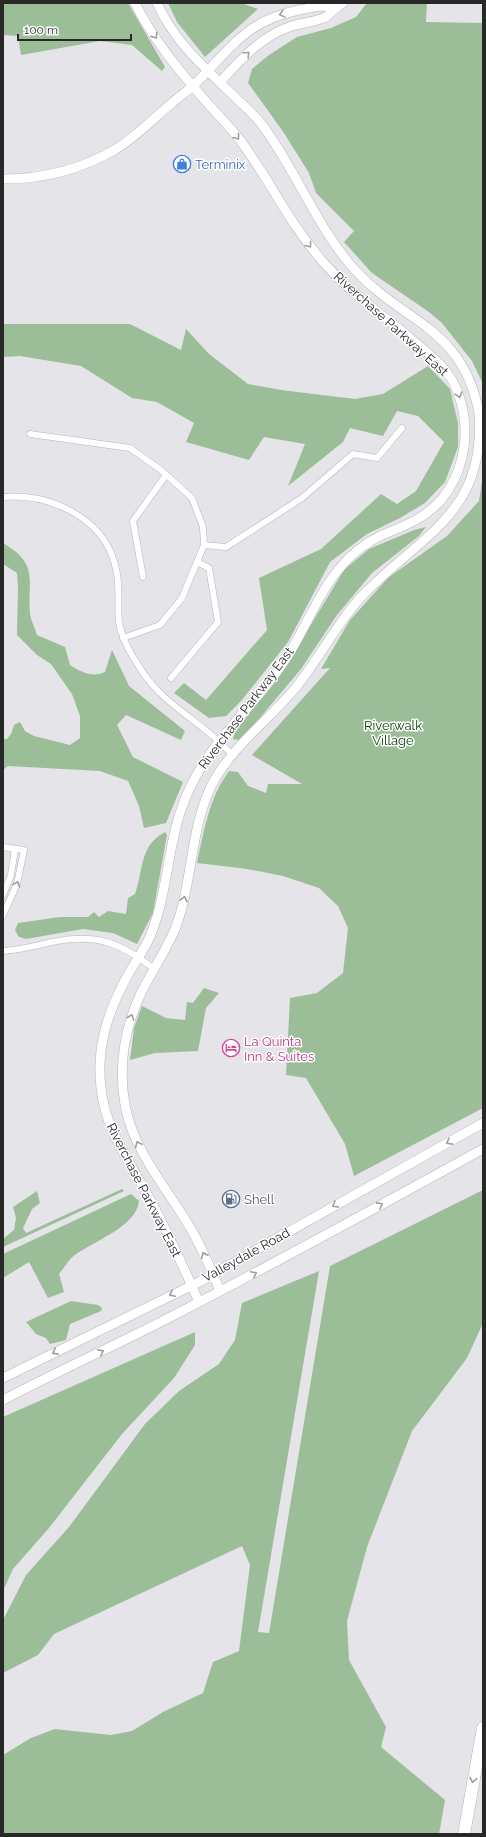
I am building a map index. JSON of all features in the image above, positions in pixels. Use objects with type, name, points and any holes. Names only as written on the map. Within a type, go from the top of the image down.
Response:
[{"type":"highway","points":[[464,1834],[483,1728]]},
{"type":"street","name":"Riverchase Parkway East","points":[[135,3],[153,34],[193,85],[241,141],[297,228],[323,262],[348,286],[429,354],[447,372],[455,383],[459,394],[466,431],[460,464],[451,486],[443,498],[418,519],[370,541],[350,556],[335,574],[280,669],[220,740],[199,769],[182,806],[156,920],[139,956],[115,999],[104,1031],[100,1061],[102,1100],[114,1137],[169,1235],[199,1302]]},
{"type":"street","name":"Riverchase Parkway East","points":[[157,3],[166,22],[180,42],[261,124],[282,155],[329,236],[352,267],[377,290],[435,332],[456,356],[471,384],[479,412],[482,437],[476,475],[466,498],[453,516],[440,530],[366,592],[300,682],[232,755],[216,778],[202,807],[181,910],[170,940],[136,1005],[125,1042],[122,1072],[125,1106],[134,1136],[141,1151],[188,1223],[220,1291]]},
{"type":"street","points":[[220,82],[255,46],[268,37],[288,27],[326,18],[334,8],[343,3]]},
{"type":"street","points":[[3,179],[50,175],[100,158],[121,146],[146,127],[193,85],[206,70],[242,35],[268,18],[323,5],[334,8]]},
{"type":"street","points":[[204,545],[226,547],[302,498],[353,454],[377,458],[402,428]]},
{"type":"street","points":[[30,434],[130,448],[166,475],[192,498],[203,527],[204,545],[182,598],[160,625],[123,638]]},
{"type":"street","points":[[143,577],[133,521],[166,475]]},
{"type":"street","points":[[3,497],[30,499],[61,506],[80,516],[102,537],[114,559],[119,579],[119,622],[123,638],[142,673],[154,686],[220,740],[232,755]]},
{"type":"street","points":[[171,678],[218,622],[209,568],[197,562]]},
{"type":"street","points":[[3,847],[24,850],[17,884],[3,915]]},
{"type":"street","points":[[3,895],[11,875],[15,849]]},
{"type":"street","points":[[3,951],[69,939],[86,938],[114,943],[139,956],[154,969]]},
{"type":"street","name":"Valleydale Road","points":[[3,1378],[213,1274],[483,1123]]},
{"type":"street","name":"Valleydale Road","points":[[3,1400],[310,1245],[483,1149]]},
{"type":"green space","points":[[3,3],[128,3],[165,67],[162,71],[132,45],[100,41],[21,55],[18,36],[3,35]]},
{"type":"green space","points":[[168,3],[241,3],[258,9],[205,57],[177,22]]},
{"type":"green space","points":[[367,3],[427,3],[426,22],[483,23],[483,384],[472,361],[442,323],[429,312],[372,273],[344,242],[354,231],[316,193],[309,173],[284,133],[248,83],[252,69],[269,55],[297,37],[331,28],[356,17]]},
{"type":"green space","points":[[3,324],[130,324],[181,350],[186,329],[209,354],[248,384],[281,390],[355,399],[383,394],[428,366],[450,389],[458,423],[458,447],[445,482],[425,503],[400,518],[367,534],[330,562],[288,642],[241,701],[226,716],[209,718],[174,693],[184,683],[206,700],[267,630],[259,578],[321,549],[381,494],[397,504],[416,491],[444,442],[418,416],[397,411],[383,436],[350,428],[343,442],[288,486],[305,444],[264,437],[249,460],[186,442],[194,423],[157,402],[132,398],[81,366],[20,356],[3,357]]},
{"type":"green space","name":"Riverwalk Village","points":[[483,475],[483,1108],[354,1176],[345,1144],[306,1078],[286,1075],[290,998],[317,993],[343,973],[348,928],[338,906],[319,888],[283,876],[247,869],[197,863],[208,815],[222,781],[229,771],[238,772],[248,786],[266,793],[268,784],[302,784],[252,755],[330,668],[321,669],[350,620],[389,577],[447,536],[479,501]]},
{"type":"green space","points":[[426,527],[419,536],[372,573],[337,615],[301,669],[252,727],[239,740],[233,739],[235,732],[286,666],[344,570],[369,549],[414,530]]},
{"type":"green space","points":[[3,543],[15,551],[27,566],[30,582],[30,614],[37,635],[65,647],[70,665],[82,672],[91,674],[100,674],[105,672],[112,650],[129,686],[185,731],[181,740],[126,715],[117,725],[133,757],[183,782],[166,823],[144,828],[139,806],[128,781],[100,771],[8,766],[3,770],[3,739],[7,739],[11,734],[14,725],[20,722],[25,731],[34,736],[70,745],[80,738],[80,716],[72,694],[51,664],[37,655],[17,635],[17,573],[3,564]]},
{"type":"green space","points":[[165,832],[167,835],[153,913],[137,944],[113,933],[83,929],[26,939],[19,937],[15,930],[18,923],[60,917],[88,917],[94,912],[99,917],[108,911],[126,914],[128,898],[135,894],[146,851],[157,838]]},
{"type":"green space","points":[[204,988],[219,993],[206,1008],[198,1051],[155,1053],[130,1060],[134,1028],[142,1006],[166,1018],[185,1020],[187,1002],[193,1003]]},
{"type":"green space","points":[[122,1189],[124,1191],[3,1247],[3,1239],[14,1230],[16,1218],[13,1207],[37,1191],[40,1203],[32,1209],[23,1228],[26,1233]]},
{"type":"green space","points":[[483,1190],[483,1323],[467,1358],[412,1431],[367,1547],[347,1621],[349,1660],[386,1727],[381,1747],[445,1800],[439,1834],[3,1834],[3,1755],[31,1738],[55,1729],[111,1735],[132,1731],[163,1712],[203,1693],[213,1662],[239,1651],[250,1565],[242,1546],[54,1634],[38,1655],[3,1673],[3,1620],[26,1575],[69,1527],[145,1424],[179,1391],[219,1364],[235,1340],[242,1303],[319,1271],[258,1632],[269,1633],[330,1266]]},
{"type":"green space","points":[[131,1194],[139,1201],[136,1210],[130,1218],[122,1226],[75,1255],[59,1274],[64,1292],[48,1298],[29,1262],[3,1278],[3,1254]]},
{"type":"green space","points":[[71,1301],[98,1305],[102,1308],[101,1311],[70,1324],[66,1340],[50,1344],[46,1338],[36,1334],[26,1322]]},
{"type":"green space","points":[[195,1332],[195,1345],[174,1378],[122,1434],[49,1528],[13,1569],[3,1591],[3,1417]]},
{"type":"place","name":"Terminix","points":[[182,164]]},
{"type":"place","name":"La Quinta Inn & Suites","points":[[231,1048]]},
{"type":"place","name":"Shell","points":[[231,1199]]}]
